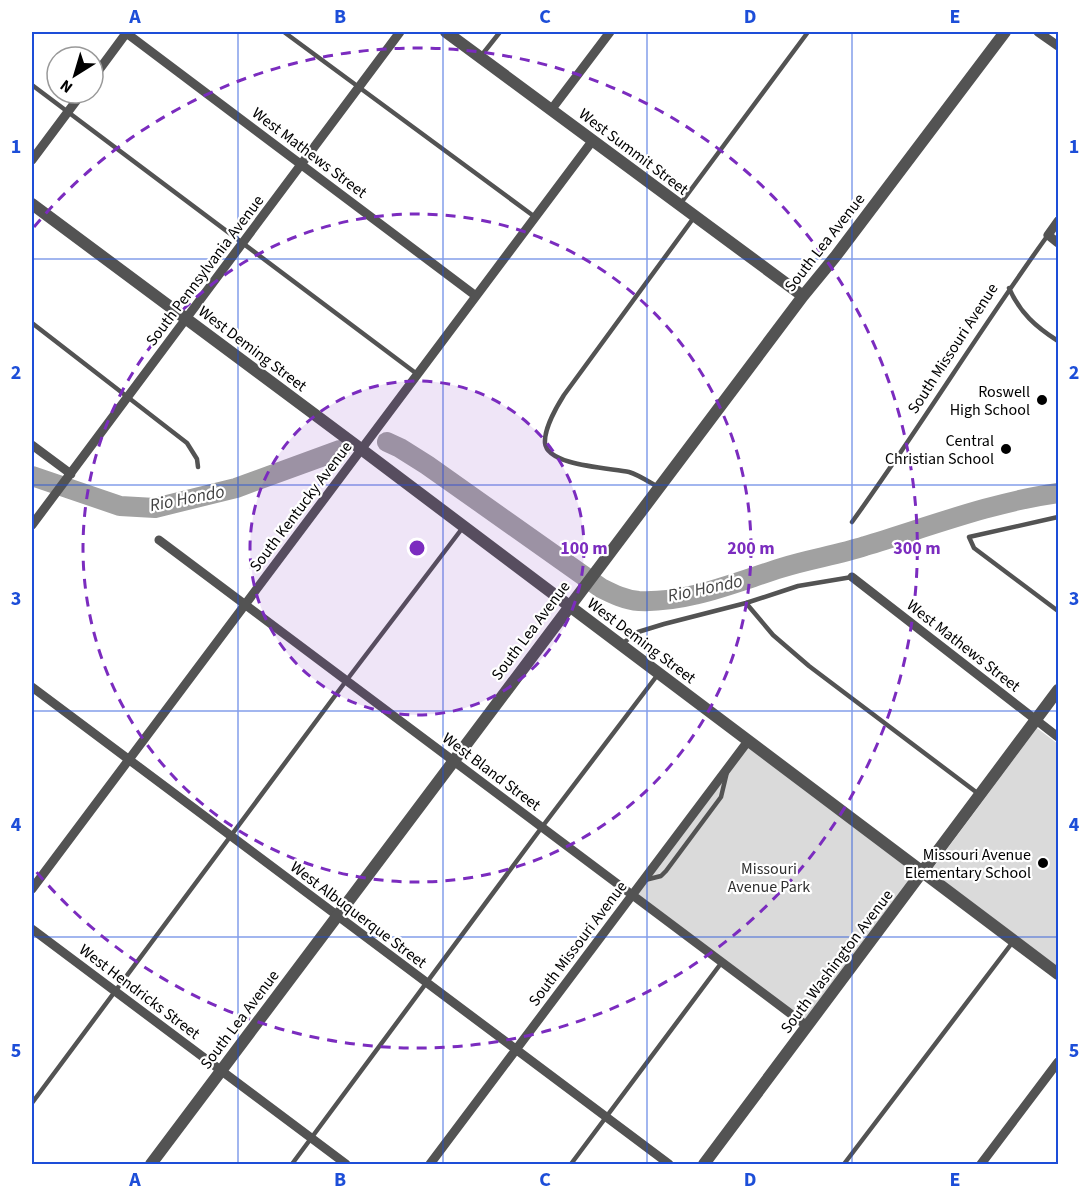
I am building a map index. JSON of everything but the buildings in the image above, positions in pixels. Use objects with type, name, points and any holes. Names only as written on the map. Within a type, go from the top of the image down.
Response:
[{"type":"street","points":[[105,61],[126,32]]},
{"type":"street","name":"West Mathews Street","points":[[126,32],[476,296]]},
{"type":"street","name":"South Pennsylvania Avenue","points":[[32,525],[400,32]]},
{"type":"street","name":"West Summit Street","points":[[446,32],[803,296]]},
{"type":"street","points":[[551,110],[610,32]]},
{"type":"street","name":"South Lea Avenue","points":[[150,1164],[658,487],[1005,32]]},
{"type":"street","points":[[1038,32],[1059,46]]},
{"type":"street","points":[[32,160],[73,105]]},
{"type":"street","name":"South Kentucky Avenue","points":[[32,888],[593,141]]},
{"type":"street","name":"West Deming Street","points":[[32,204],[1059,974]]},
{"type":"street","name":"South Missouri Avenue","points":[[1048,235],[1059,221]]},
{"type":"street","points":[[1048,235],[1059,243]]},
{"type":"street","points":[[32,445],[70,474]]},
{"type":"street","name":"West Bland Street","points":[[159,540],[807,1026]]},
{"type":"street","name":"West Mathews Street","points":[[852,576],[1059,737]]},
{"type":"street","name":"West Albuquerque Street","points":[[32,687],[669,1164]]},
{"type":"street","name":"South Washington Avenue","points":[[704,1164],[1059,690]]},
{"type":"street","name":"South Missouri Avenue","points":[[430,1164],[748,741]]},
{"type":"street","name":"West Hendricks Street","points":[[32,928],[346,1164]]},
{"type":"street","points":[[981,1164],[1059,1062]]},
{"type":"lane","points":[[284,32],[535,217]]},
{"type":"lane","points":[[480,57],[500,32]]},
{"type":"lane","points":[[680,205],[808,32]]},
{"type":"lane","points":[[32,85],[417,374]]},
{"type":"lane","points":[[658,487],[630,472],[581,465],[552,454],[547,449],[545,438],[550,422],[564,395],[695,216]]},
{"type":"lane","name":"South Missouri Avenue","points":[[852,522],[947,384],[1009,288],[1048,235]]},
{"type":"lane","points":[[1009,288],[1019,309],[1032,322],[1059,341]]},
{"type":"lane","points":[[32,323],[187,443],[197,459],[198,467]]},
{"type":"lane","points":[[1059,517],[969,537],[974,548],[1059,611]]},
{"type":"lane","points":[[32,1102],[345,681],[464,526]]},
{"type":"lane","points":[[620,644],[638,632],[664,624],[746,603],[798,586],[852,576]]},
{"type":"lane","points":[[746,603],[773,635],[809,666],[980,795]]},
{"type":"lane","points":[[292,1164],[659,673]]},
{"type":"lane","points":[[844,1164],[1014,940]]},
{"type":"lane","points":[[571,1164],[722,962]]},
{"type":"green space","points":[[1037,728],[1058,744],[1058,968],[930,872]]},
{"type":"green space","name":"Missouri Avenue Park","points":[[748,741],[923,872],[807,1026],[632,895]]},
{"type":"waterway","name":"Rio Hondo","points":[[387,442],[427,465],[601,588],[624,598],[639,601],[676,599],[694,595],[1009,502],[1058,493]]},
{"type":"waterway","name":"Rio Hondo","points":[[32,476],[120,506],[155,508],[236,488],[340,450]]},
{"type":"place","name":"Roswell High School","points":[[1042,400]]},
{"type":"place","name":"Central Christian School","points":[[1006,449]]},
{"type":"place","name":"Missouri Avenue Elementary School","points":[[1043,863]]}]
